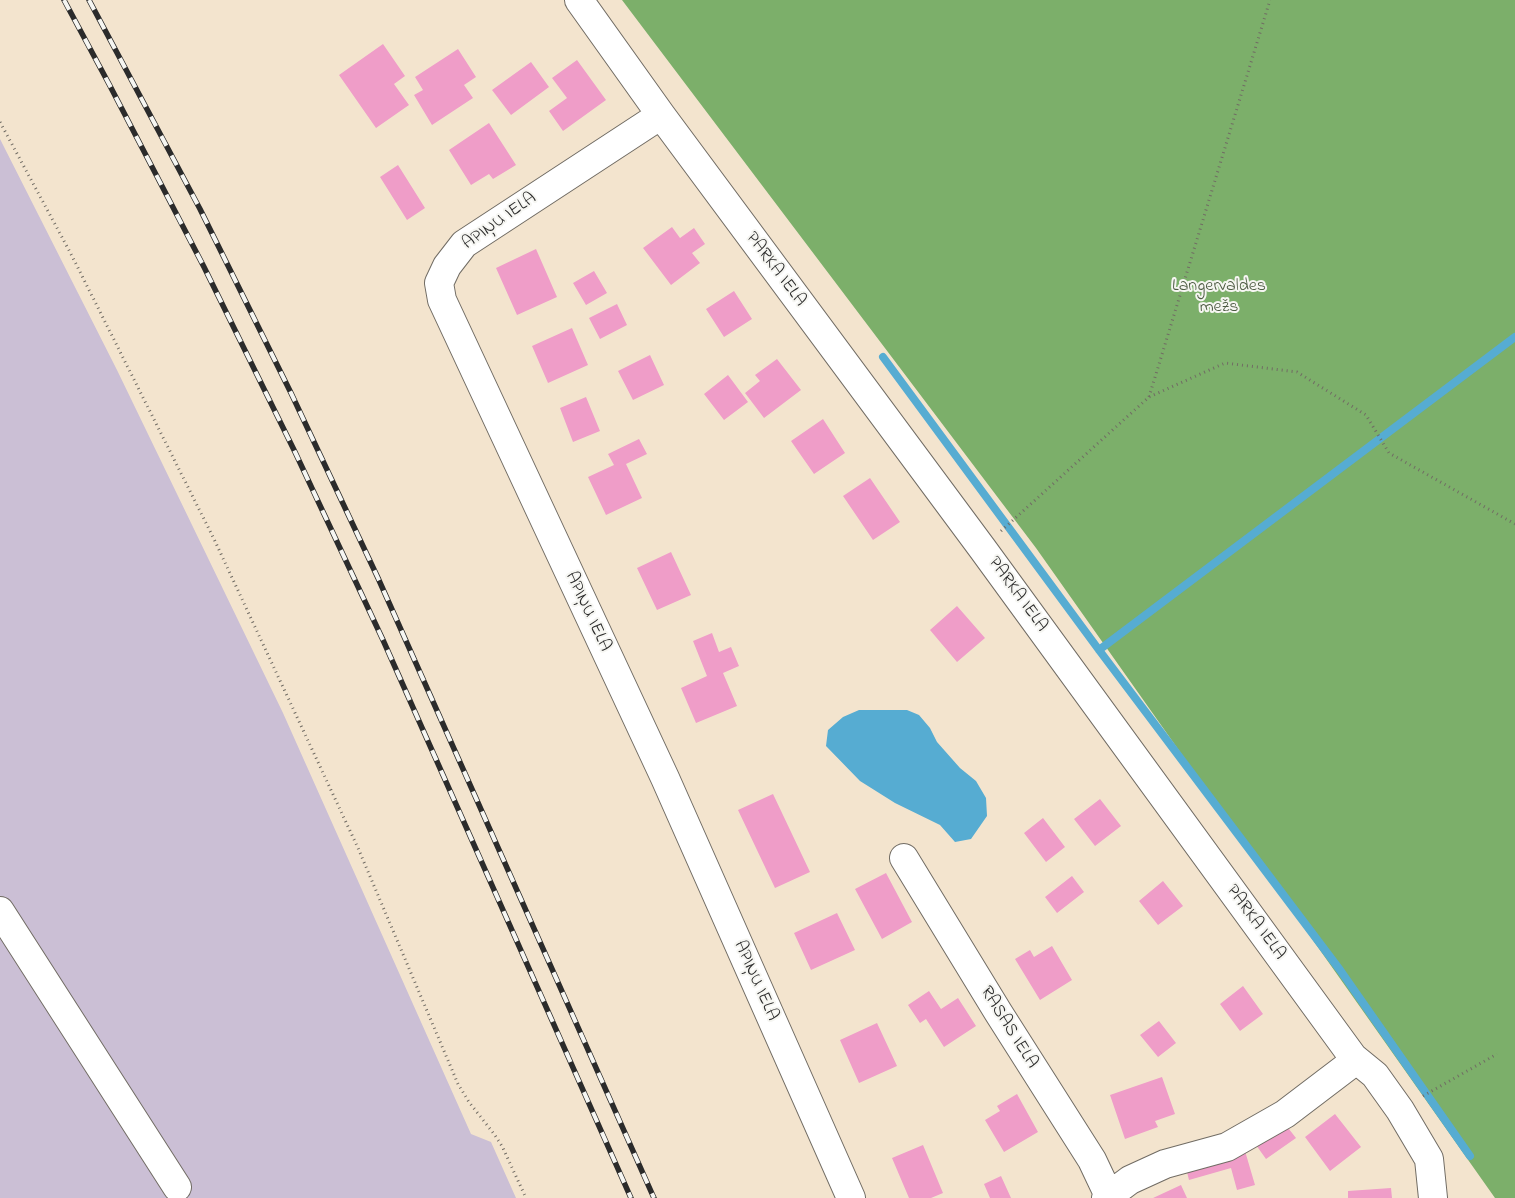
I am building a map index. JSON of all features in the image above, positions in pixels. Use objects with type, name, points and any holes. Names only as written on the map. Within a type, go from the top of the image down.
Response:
[{"type":"street","name":"PARKA IELA","points":[[579,0],[661,115],[976,540],[1347,1049],[1356,1060],[1374,1075],[1400,1110],[1429,1159],[1433,1198]]},
{"type":"street","name":"APIŅU IELA","points":[[661,115],[464,244],[447,266],[439,283],[440,292],[452,323],[665,778],[851,1198]]},
{"type":"street","name":"RASAS IELA","points":[[904,858],[998,1012],[1092,1160],[1108,1197]]},
{"type":"street","points":[[0,911],[177,1187]]},
{"type":"street","points":[[1108,1197],[1130,1180],[1165,1164],[1227,1147],[1285,1114],[1356,1060]]},
{"type":"path","points":[[1149,397],[1270,0]]},
{"type":"path","points":[[0,122],[71,254],[214,539],[358,848],[458,1084],[502,1146],[526,1198]]},
{"type":"path","points":[[999,533],[1149,397],[1224,363],[1297,372],[1366,416],[1390,453],[1515,524]]},
{"type":"path","points":[[1417,1100],[1497,1054]]},
{"type":"shaded area","points":[[0,139],[117,370],[283,713],[471,1134],[491,1142],[516,1198],[0,1198]]},
{"type":"green space","name":"Langervaldes mežs","points":[[622,0],[1515,0],[1515,1198],[1495,1198],[1036,548]]},
{"type":"water","points":[[859,710],[907,710],[919,715],[930,728],[937,742],[960,768],[976,781],[986,798],[987,816],[971,839],[955,842],[940,825],[895,803],[860,781],[826,746],[828,730],[843,717]]},
{"type":"building","points":[[383,44],[405,76],[394,84],[409,105],[376,128],[339,75]]},
{"type":"building","points":[[458,49],[476,77],[464,85],[473,98],[432,125],[414,95],[423,90],[415,77]]},
{"type":"building","points":[[577,60],[606,100],[563,131],[549,111],[567,98],[552,78]]},
{"type":"building","points":[[531,62],[549,87],[511,115],[492,90]]},
{"type":"building","points":[[489,123],[516,165],[493,179],[489,174],[471,185],[449,150]]},
{"type":"building","points":[[398,165],[425,208],[407,220],[380,177]]},
{"type":"building","points":[[672,227],[680,238],[694,228],[705,244],[692,253],[700,263],[671,285],[643,248]]},
{"type":"building","points":[[536,249],[557,297],[517,315],[496,268]]},
{"type":"building","points":[[594,271],[607,293],[586,305],[573,283]]},
{"type":"building","points":[[734,291],[752,319],[724,337],[706,309]]},
{"type":"building","points":[[617,304],[627,325],[600,339],[589,318]]},
{"type":"building","points":[[572,328],[588,365],[548,383],[532,346]]},
{"type":"building","points":[[650,355],[664,385],[633,400],[618,371]]},
{"type":"building","points":[[777,359],[801,390],[764,418],[745,393],[760,381],[755,375]]},
{"type":"building","points":[[728,375],[748,402],[724,420],[704,394]]},
{"type":"building","points":[[586,397],[600,431],[573,442],[560,408]]},
{"type":"building","points":[[823,419],[845,453],[814,474],[791,441]]},
{"type":"building","points":[[639,439],[647,454],[626,464],[642,498],[606,515],[588,477],[614,465],[608,454]]},
{"type":"building","points":[[870,478],[900,522],[873,540],[843,496]]},
{"type":"building","points":[[671,552],[691,595],[657,610],[637,568]]},
{"type":"building","points":[[957,606],[985,638],[957,662],[930,630]]},
{"type":"building","points":[[712,633],[719,652],[731,647],[739,666],[723,673],[737,706],[696,723],[681,688],[707,676],[693,641]]},
{"type":"building","points":[[773,794],[810,872],[775,888],[738,810]]},
{"type":"building","points":[[1100,799],[1121,826],[1095,846],[1074,819]]},
{"type":"building","points":[[1043,818],[1065,847],[1046,862],[1024,833]]},
{"type":"building","points":[[886,873],[912,922],[882,939],[855,889]]},
{"type":"building","points":[[1072,876],[1084,892],[1057,913],[1045,897]]},
{"type":"building","points":[[1163,881],[1183,906],[1158,925],[1139,901]]},
{"type":"building","points":[[837,913],[855,950],[811,970],[794,933]]},
{"type":"building","points":[[1052,946],[1072,980],[1040,1000],[1015,959],[1030,950],[1034,957]]},
{"type":"building","points":[[1243,986],[1263,1014],[1240,1031],[1220,1004]]},
{"type":"building","points":[[929,991],[941,1009],[958,998],[976,1026],[944,1047],[926,1019],[920,1023],[908,1005]]},
{"type":"building","points":[[1159,1021],[1176,1043],[1158,1057],[1140,1035]]},
{"type":"building","points":[[877,1023],[897,1066],[859,1083],[840,1040]]},
{"type":"building","points":[[1162,1077],[1175,1114],[1155,1121],[1158,1127],[1125,1139],[1110,1095]]},
{"type":"building","points":[[1017,1094],[1038,1132],[1004,1152],[985,1120],[1000,1111],[997,1106]]},
{"type":"building","points":[[1335,1114],[1361,1147],[1330,1171],[1305,1137]]},
{"type":"building","points":[[1285,1124],[1296,1138],[1266,1159],[1256,1145]]},
{"type":"building","points":[[923,1145],[943,1193],[931,1198],[909,1198],[892,1158]]},
{"type":"building","points":[[1245,1151],[1255,1185],[1237,1190],[1231,1168],[1189,1180],[1186,1168]]},
{"type":"building","points":[[1001,1176],[1011,1198],[990,1198],[984,1184]]},
{"type":"building","points":[[1181,1185],[1187,1198],[1153,1198]]},
{"type":"building","points":[[1391,1188],[1392,1198],[1348,1198],[1348,1191]]},
{"type":"waterway","points":[[1099,650],[1515,337]]},
{"type":"waterway","points":[[883,357],[1099,650],[1340,970],[1470,1156]]},
{"type":"railway","points":[[64,0],[204,267],[295,452],[383,640],[631,1198]]},
{"type":"railway","points":[[89,0],[200,209],[291,393],[378,578],[654,1198]]}]
